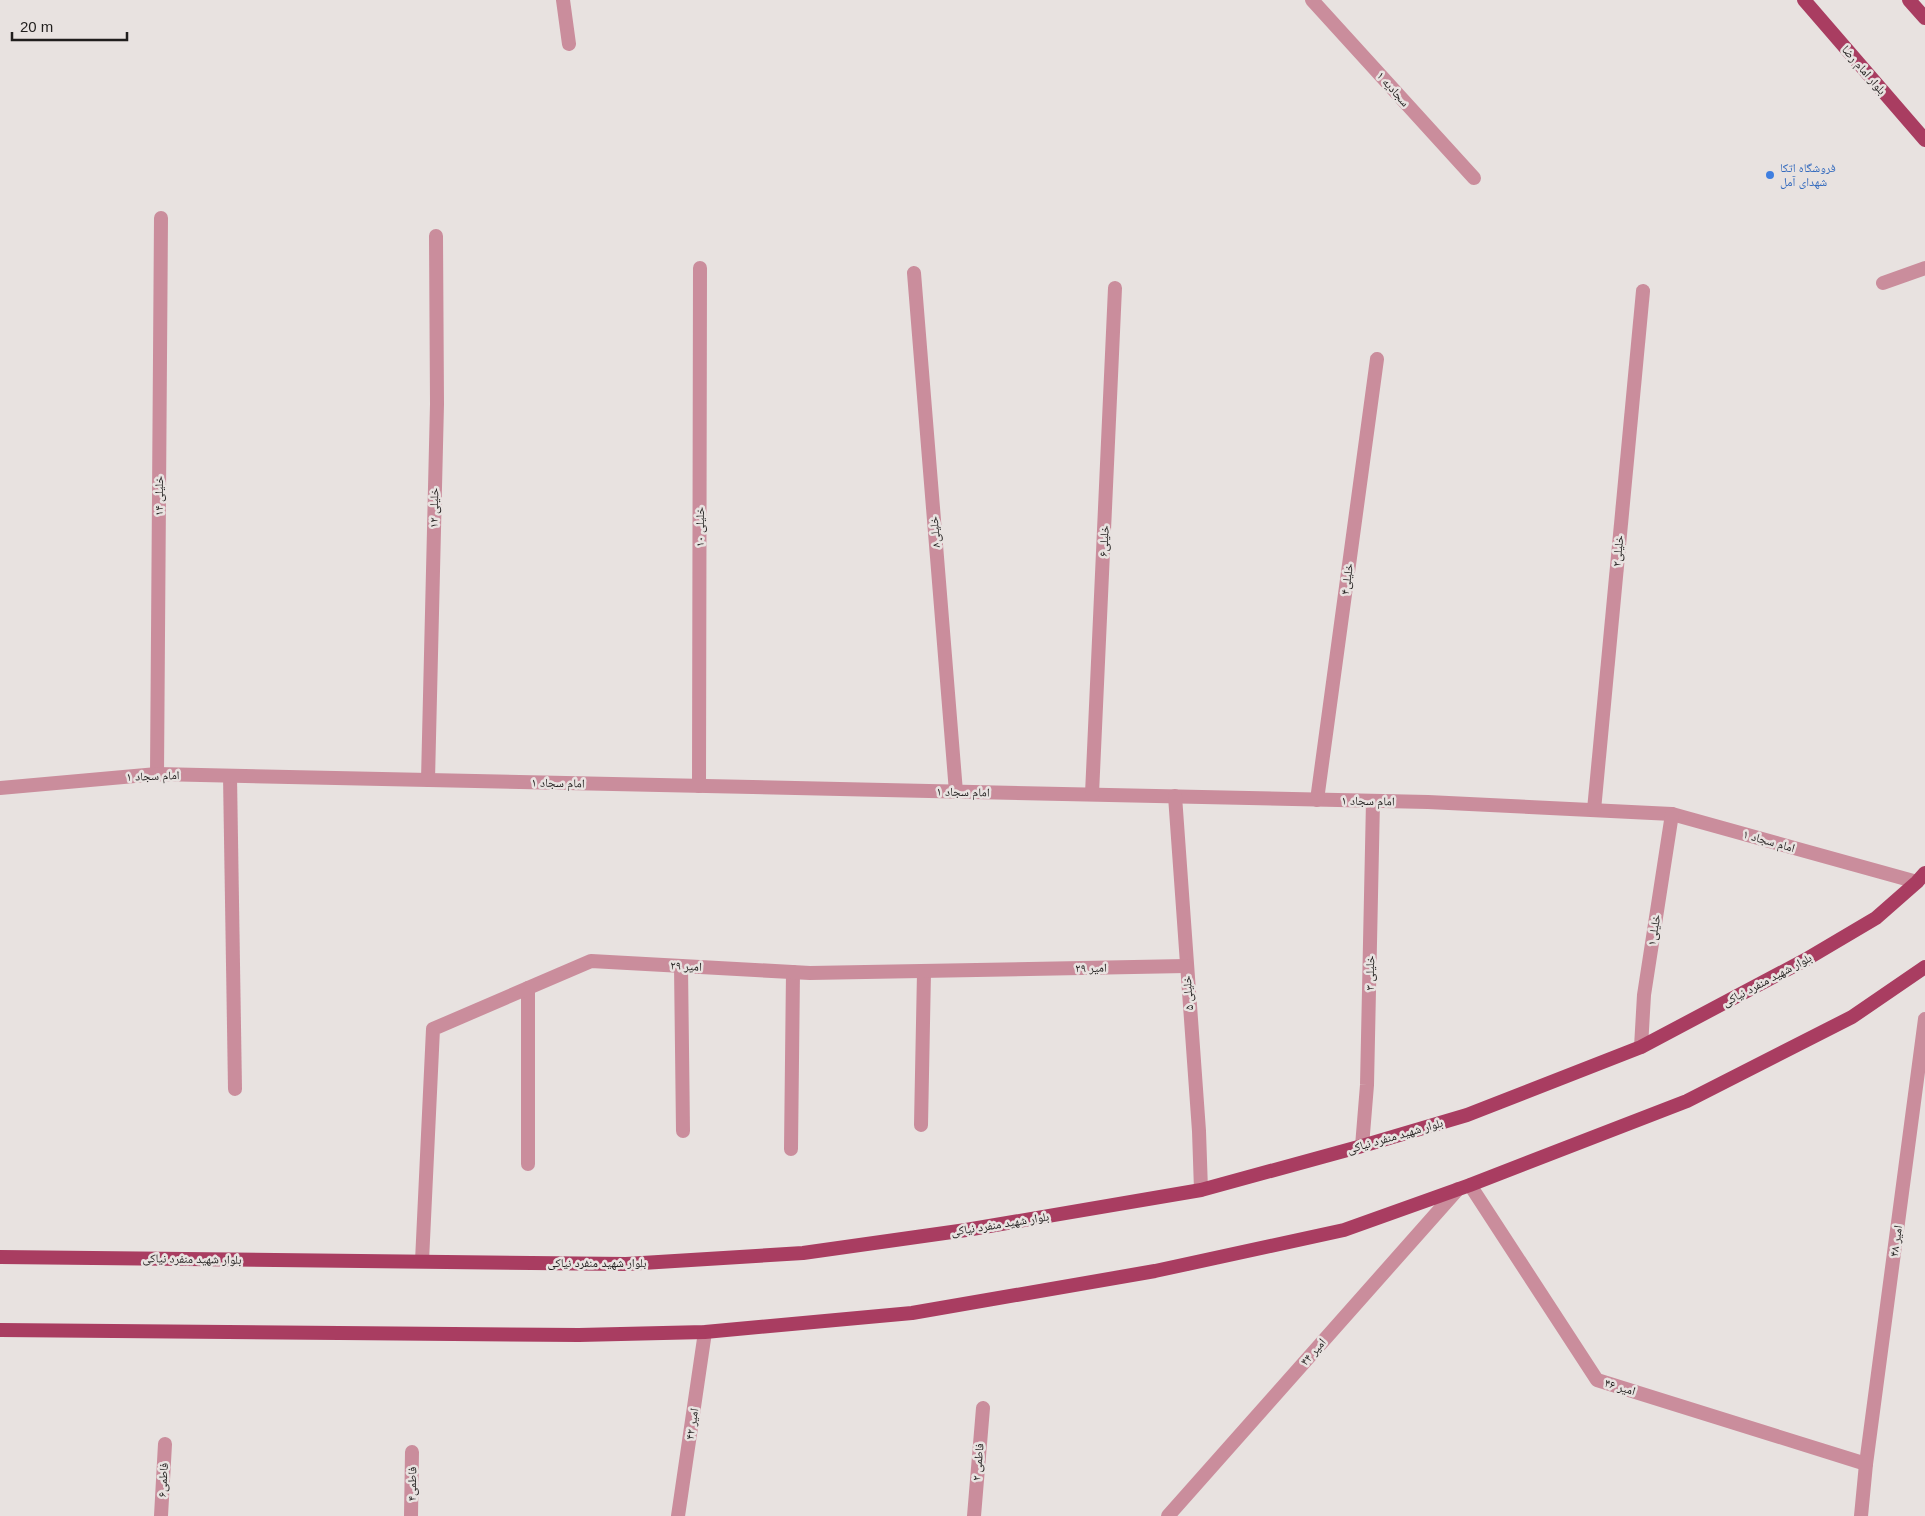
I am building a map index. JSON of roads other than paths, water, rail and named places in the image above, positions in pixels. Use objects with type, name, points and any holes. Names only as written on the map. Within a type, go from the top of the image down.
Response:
[{"type":"main road","name":"بلوار امام رضا","points":[[1804,0],[1925,140]]},
{"type":"main road","points":[[1909,0],[1925,18]]},
{"type":"main road","name":"بلوار شهید منفرد نیاکی","points":[[0,1257],[626,1264],[803,1253],[966,1230],[1201,1190],[1467,1115],[1642,1047],[1813,956],[1876,918],[1922,878]]},
{"type":"main road","points":[[0,1330],[569,1335],[705,1332],[912,1313],[1155,1271],[1344,1230],[1464,1187],[1687,1101],[1852,1017],[1925,967]]},
{"type":"street","points":[[563,0],[569,44]]},
{"type":"street","name":"سجادیه ۱","points":[[1312,0],[1474,178]]},
{"type":"street","name":"خلیلی ۱۴","points":[[158,774],[161,218]]},
{"type":"street","name":"خلیلی ۱۲","points":[[428,780],[437,404],[436,236]]},
{"type":"street","name":"خلیلی ۱۰","points":[[699,786],[700,268]]},
{"type":"street","points":[[1883,283],[1925,268]]},
{"type":"street","name":"خلیلی۸","points":[[914,272],[956,792]]},
{"type":"street","name":"خلیلی۶","points":[[1092,794],[1115,288]]},
{"type":"street","name":"خلیلی۲","points":[[1594,810],[1643,291]]},
{"type":"street","name":"خلیلی۴","points":[[1316,800],[1377,359]]},
{"type":"street","name":"امام سجاد ۱","points":[[0,788],[158,774],[1428,802],[1672,814],[1922,878]]},
{"type":"street","points":[[230,776],[235,1089]]},
{"type":"street","name":"خلیلی ۵","points":[[1175,796],[1199,1132],[1201,1190]]},
{"type":"street","name":"خلیلی ۳","points":[[1362,1146],[1367,1085],[1373,801]]},
{"type":"street","name":"خلیلی۱","points":[[1642,1047],[1644,995],[1672,814]]},
{"type":"street","name":"امیر ۲۹","points":[[422,1261],[433,1029],[591,961],[793,972],[924,972],[1186,966]]},
{"type":"street","points":[[681,966],[683,1131]]},
{"type":"street","points":[[791,1148],[793,972]]},
{"type":"street","points":[[921,1125],[924,972]]},
{"type":"street","points":[[528,988],[528,1164]]},
{"type":"street","name":"امیر ۴۸","points":[[1861,1516],[1866,1464],[1925,1019]]},
{"type":"street","name":"امیر ۴۶","points":[[1464,1187],[1597,1380],[1866,1464]]},
{"type":"street","name":"امیر ۴۴","points":[[1168,1516],[1464,1187]]},
{"type":"street","name":"امیر ۴۲","points":[[678,1516],[705,1332]]},
{"type":"street","name":"فاطمی ۲","points":[[974,1516],[983,1408]]},
{"type":"street","name":"فاطمی۶","points":[[161,1516],[165,1444]]},
{"type":"street","name":"فاطمی۴","points":[[411,1516],[412,1452]]},
{"type":"place","name":"فروشگاه اتکا شهدای آمل","points":[[1770,175]]}]
